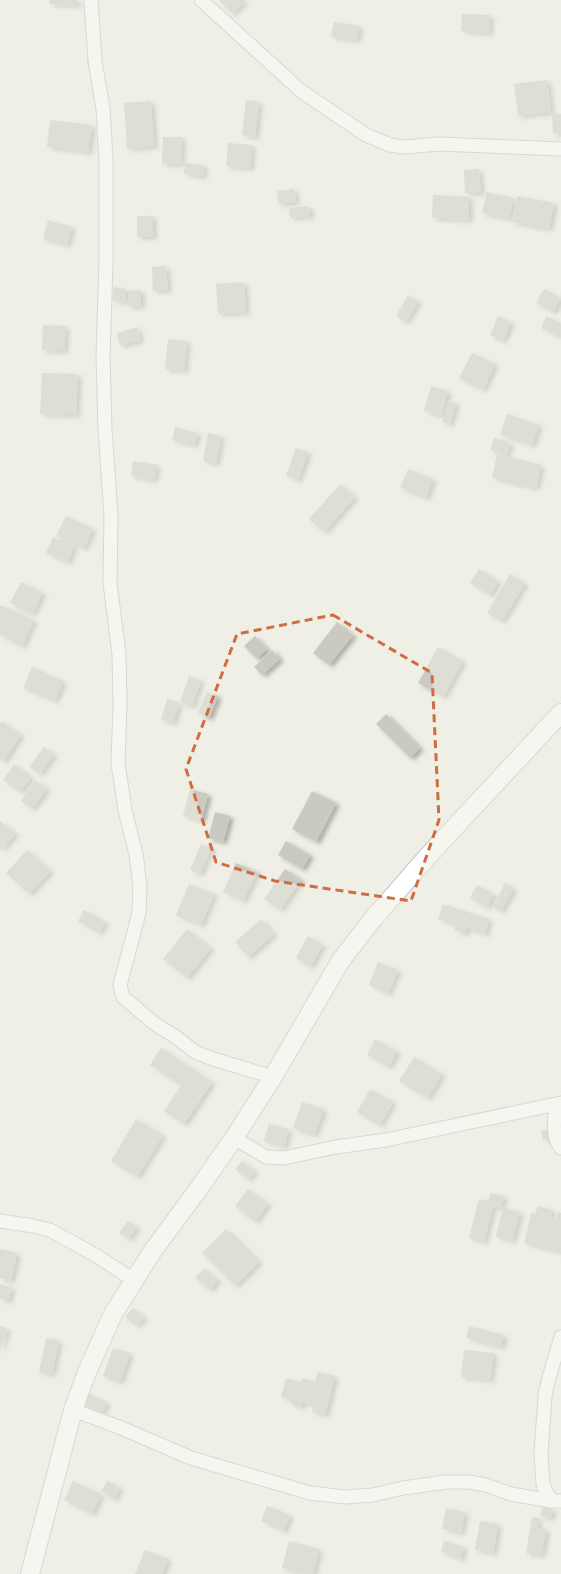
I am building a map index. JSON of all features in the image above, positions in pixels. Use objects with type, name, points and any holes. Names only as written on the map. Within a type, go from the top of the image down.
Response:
[{"type":"main road","points":[[30,1574],[73,1410],[87,1372],[113,1314],[152,1252],[234,1138],[341,960],[373,919],[487,791],[561,713]]},
{"type":"street","points":[[91,0],[95,61],[103,109],[106,160],[106,262],[103,356],[105,429],[111,516],[110,583],[116,619],[119,654],[120,705],[118,763],[125,810],[136,854],[140,887],[139,913],[120,985],[123,997],[155,1024],[176,1037],[195,1052],[272,1077]]},
{"type":"street","points":[[201,0],[301,91],[366,135],[390,145],[404,147],[439,144],[561,149]]},
{"type":"street","points":[[234,1138],[266,1157],[284,1158],[336,1147],[386,1140],[559,1103],[555,1127],[556,1142],[561,1148]]},
{"type":"street","points":[[0,1221],[50,1230],[97,1256],[135,1281]]},
{"type":"street","points":[[556,1501],[543,1484],[541,1453],[545,1396],[561,1338]]},
{"type":"street","points":[[73,1410],[119,1427],[190,1458],[310,1493],[344,1497],[373,1495],[403,1488],[446,1482],[469,1482],[512,1494],[556,1501]]},
{"type":"highlighted area","points":[[333,615],[432,673],[439,820],[411,901],[275,881],[216,862],[186,769],[237,634]]},
{"type":"building","points":[[50,0],[78,0],[78,5],[49,4]]},
{"type":"building","points":[[219,0],[246,0],[232,14]]},
{"type":"building","points":[[462,14],[490,15],[489,33],[461,31]]},
{"type":"building","points":[[334,22],[359,26],[357,40],[331,37]]},
{"type":"building","points":[[547,80],[551,112],[518,116],[514,84]]},
{"type":"building","points":[[246,100],[259,102],[255,137],[242,135]]},
{"type":"building","points":[[151,101],[154,146],[127,149],[124,103]]},
{"type":"building","points":[[552,114],[561,114],[561,133],[553,134]]},
{"type":"building","points":[[50,120],[92,125],[88,152],[47,147]]},
{"type":"building","points":[[163,137],[182,137],[181,164],[162,164]]},
{"type":"building","points":[[228,143],[252,145],[250,168],[226,166]]},
{"type":"building","points":[[185,163],[204,165],[203,176],[184,174]]},
{"type":"building","points":[[479,169],[481,193],[465,193],[464,170]]},
{"type":"building","points":[[294,189],[296,202],[278,204],[277,191]]},
{"type":"building","points":[[487,192],[514,198],[509,219],[482,213]]},
{"type":"building","points":[[433,195],[469,197],[469,220],[432,218]]},
{"type":"building","points":[[517,196],[554,203],[549,229],[512,222]]},
{"type":"building","points":[[309,206],[310,216],[290,218],[289,208]]},
{"type":"building","points":[[137,216],[153,216],[153,237],[137,237]]},
{"type":"building","points":[[48,220],[72,227],[67,245],[43,239]]},
{"type":"building","points":[[166,266],[168,290],[153,291],[152,267]]},
{"type":"building","points":[[244,282],[246,312],[218,314],[216,284]]},
{"type":"building","points":[[114,287],[126,289],[125,302],[112,300]]},
{"type":"building","points":[[544,289],[561,298],[553,312],[536,303]]},
{"type":"building","points":[[141,290],[141,306],[129,307],[128,291]]},
{"type":"building","points":[[408,295],[418,301],[406,322],[396,316]]},
{"type":"building","points":[[498,316],[511,322],[503,341],[490,335]]},
{"type":"building","points":[[546,316],[561,323],[561,337],[541,328]]},
{"type":"building","points":[[43,325],[66,326],[64,351],[42,350]]},
{"type":"building","points":[[137,327],[140,340],[120,346],[117,333]]},
{"type":"building","points":[[168,339],[187,341],[184,371],[165,369]]},
{"type":"building","points":[[472,353],[495,364],[483,390],[459,378]]},
{"type":"building","points":[[42,373],[78,374],[76,415],[40,414]]},
{"type":"building","points":[[431,386],[448,391],[441,416],[424,411]]},
{"type":"building","points":[[449,401],[456,403],[450,424],[442,422]]},
{"type":"building","points":[[507,414],[539,425],[532,445],[500,434]]},
{"type":"building","points":[[175,427],[198,433],[194,445],[172,440]]},
{"type":"building","points":[[208,433],[221,436],[216,464],[203,461]]},
{"type":"building","points":[[494,438],[510,443],[507,455],[490,450]]},
{"type":"building","points":[[296,448],[308,452],[298,480],[286,476]]},
{"type":"building","points":[[497,454],[541,465],[536,488],[492,478]]},
{"type":"building","points":[[133,461],[157,465],[154,480],[131,476]]},
{"type":"building","points":[[408,469],[433,479],[426,498],[400,488]]},
{"type":"building","points":[[340,484],[355,497],[324,532],[309,519]]},
{"type":"building","points":[[66,516],[93,529],[84,548],[56,536]]},
{"type":"building","points":[[53,537],[74,546],[68,562],[46,553]]},
{"type":"building","points":[[479,569],[498,581],[490,595],[470,583]]},
{"type":"building","points":[[510,574],[525,583],[502,621],[487,613]]},
{"type":"building","points":[[21,582],[43,593],[32,614],[10,603]]},
{"type":"building","points":[[0,605],[34,620],[22,646],[0,635]]},
{"type":"building","points":[[337,622],[353,635],[329,665],[313,653]]},
{"type":"building","points":[[255,636],[267,649],[257,659],[244,646]]},
{"type":"building","points":[[438,647],[463,661],[443,697],[418,683]]},
{"type":"building","points":[[272,650],[280,659],[262,675],[254,667]]},
{"type":"building","points":[[32,667],[63,681],[55,701],[23,688]]},
{"type":"building","points":[[189,676],[201,680],[192,706],[180,702]]},
{"type":"building","points":[[207,692],[218,696],[209,718],[198,713]]},
{"type":"building","points":[[167,699],[179,703],[173,723],[161,720]]},
{"type":"building","points":[[386,714],[420,748],[410,758],[376,724]]},
{"type":"building","points":[[2,721],[21,735],[3,762],[0,760],[0,724]]},
{"type":"building","points":[[44,747],[54,754],[40,774],[29,767]]},
{"type":"building","points":[[14,764],[31,777],[20,792],[3,780]]},
{"type":"building","points":[[35,780],[47,789],[32,809],[21,801]]},
{"type":"building","points":[[190,789],[208,794],[201,821],[183,816]]},
{"type":"building","points":[[312,791],[336,803],[316,842],[292,829]]},
{"type":"building","points":[[215,812],[230,816],[223,842],[208,838]]},
{"type":"building","points":[[0,821],[15,834],[0,851]]},
{"type":"building","points":[[286,841],[310,855],[302,869],[278,855]]},
{"type":"building","points":[[201,844],[211,848],[200,874],[190,870]]},
{"type":"building","points":[[27,850],[50,871],[29,894],[6,873]]},
{"type":"building","points":[[236,863],[257,872],[243,901],[223,892]]},
{"type":"building","points":[[285,869],[301,880],[280,910],[264,899]]},
{"type":"building","points":[[505,883],[514,888],[501,911],[493,907]]},
{"type":"building","points":[[189,884],[214,894],[201,925],[176,915]]},
{"type":"building","points":[[477,885],[494,894],[487,907],[470,898]]},
{"type":"building","points":[[443,904],[489,919],[485,934],[467,928],[465,934],[454,930],[456,925],[438,919]]},
{"type":"building","points":[[84,910],[105,922],[99,933],[78,921]]},
{"type":"building","points":[[261,919],[274,934],[248,957],[235,942]]},
{"type":"building","points":[[187,929],[211,948],[187,978],[163,959]]},
{"type":"building","points":[[308,936],[323,945],[310,967],[296,958]]},
{"type":"building","points":[[378,962],[398,970],[388,994],[369,985]]},
{"type":"building","points":[[375,1039],[397,1051],[389,1067],[367,1055]]},
{"type":"building","points":[[161,1048],[212,1082],[184,1124],[164,1111],[181,1085],[150,1065]]},
{"type":"building","points":[[414,1057],[442,1074],[428,1098],[399,1081]]},
{"type":"building","points":[[370,1089],[393,1102],[380,1125],[357,1112]]},
{"type":"building","points":[[302,1102],[324,1109],[314,1135],[293,1128]]},
{"type":"building","points":[[136,1119],[163,1135],[137,1177],[111,1161]]},
{"type":"building","points":[[269,1124],[289,1129],[284,1147],[264,1141]]},
{"type":"building","points":[[550,1129],[552,1138],[543,1140],[541,1131]]},
{"type":"building","points":[[242,1161],[255,1171],[248,1180],[235,1169]]},
{"type":"building","points":[[248,1189],[268,1204],[255,1222],[235,1206]]},
{"type":"building","points":[[491,1193],[504,1196],[501,1208],[493,1206],[484,1242],[469,1238],[479,1199],[488,1201]]},
{"type":"building","points":[[538,1206],[552,1210],[550,1218],[556,1220],[558,1212],[561,1213],[561,1252],[524,1243],[531,1213],[535,1214]]},
{"type":"building","points":[[503,1207],[520,1212],[512,1241],[496,1237]]},
{"type":"building","points":[[128,1221],[137,1227],[128,1239],[119,1233]]},
{"type":"building","points":[[226,1229],[259,1262],[235,1286],[202,1253]]},
{"type":"building","points":[[0,1249],[17,1253],[11,1281],[0,1278]]},
{"type":"building","points":[[204,1268],[218,1280],[210,1290],[195,1278]]},
{"type":"building","points":[[0,1284],[12,1288],[8,1301],[0,1299]]},
{"type":"building","points":[[133,1308],[144,1317],[137,1326],[125,1317]]},
{"type":"building","points":[[0,1326],[7,1328],[0,1351]]},
{"type":"building","points":[[469,1326],[504,1335],[501,1347],[466,1338]]},
{"type":"building","points":[[46,1338],[59,1340],[52,1374],[39,1372]]},
{"type":"building","points":[[113,1348],[130,1353],[120,1382],[103,1376]]},
{"type":"building","points":[[464,1350],[494,1353],[490,1380],[461,1377]]},
{"type":"building","points":[[318,1372],[335,1376],[325,1415],[312,1412],[313,1405],[302,1402],[301,1407],[290,1404],[291,1399],[281,1397],[286,1378],[301,1382],[302,1378],[315,1382]]},
{"type":"building","points":[[90,1394],[107,1403],[101,1414],[84,1405]]},
{"type":"building","points":[[73,1481],[101,1494],[92,1514],[64,1500]]},
{"type":"building","points":[[107,1481],[120,1488],[114,1499],[101,1491]]},
{"type":"building","points":[[267,1506],[290,1515],[284,1531],[261,1521]]},
{"type":"building","points":[[542,1507],[553,1509],[551,1518],[540,1516]]},
{"type":"building","points":[[446,1508],[465,1512],[461,1533],[442,1529]]},
{"type":"building","points":[[532,1517],[539,1518],[537,1528],[546,1529],[542,1555],[526,1553]]},
{"type":"building","points":[[480,1521],[498,1524],[493,1553],[475,1550]]},
{"type":"building","points":[[289,1541],[319,1549],[313,1574],[305,1574],[282,1568]]},
{"type":"building","points":[[444,1541],[464,1547],[461,1559],[441,1552]]},
{"type":"building","points":[[145,1550],[168,1559],[162,1574],[135,1574]]}]
